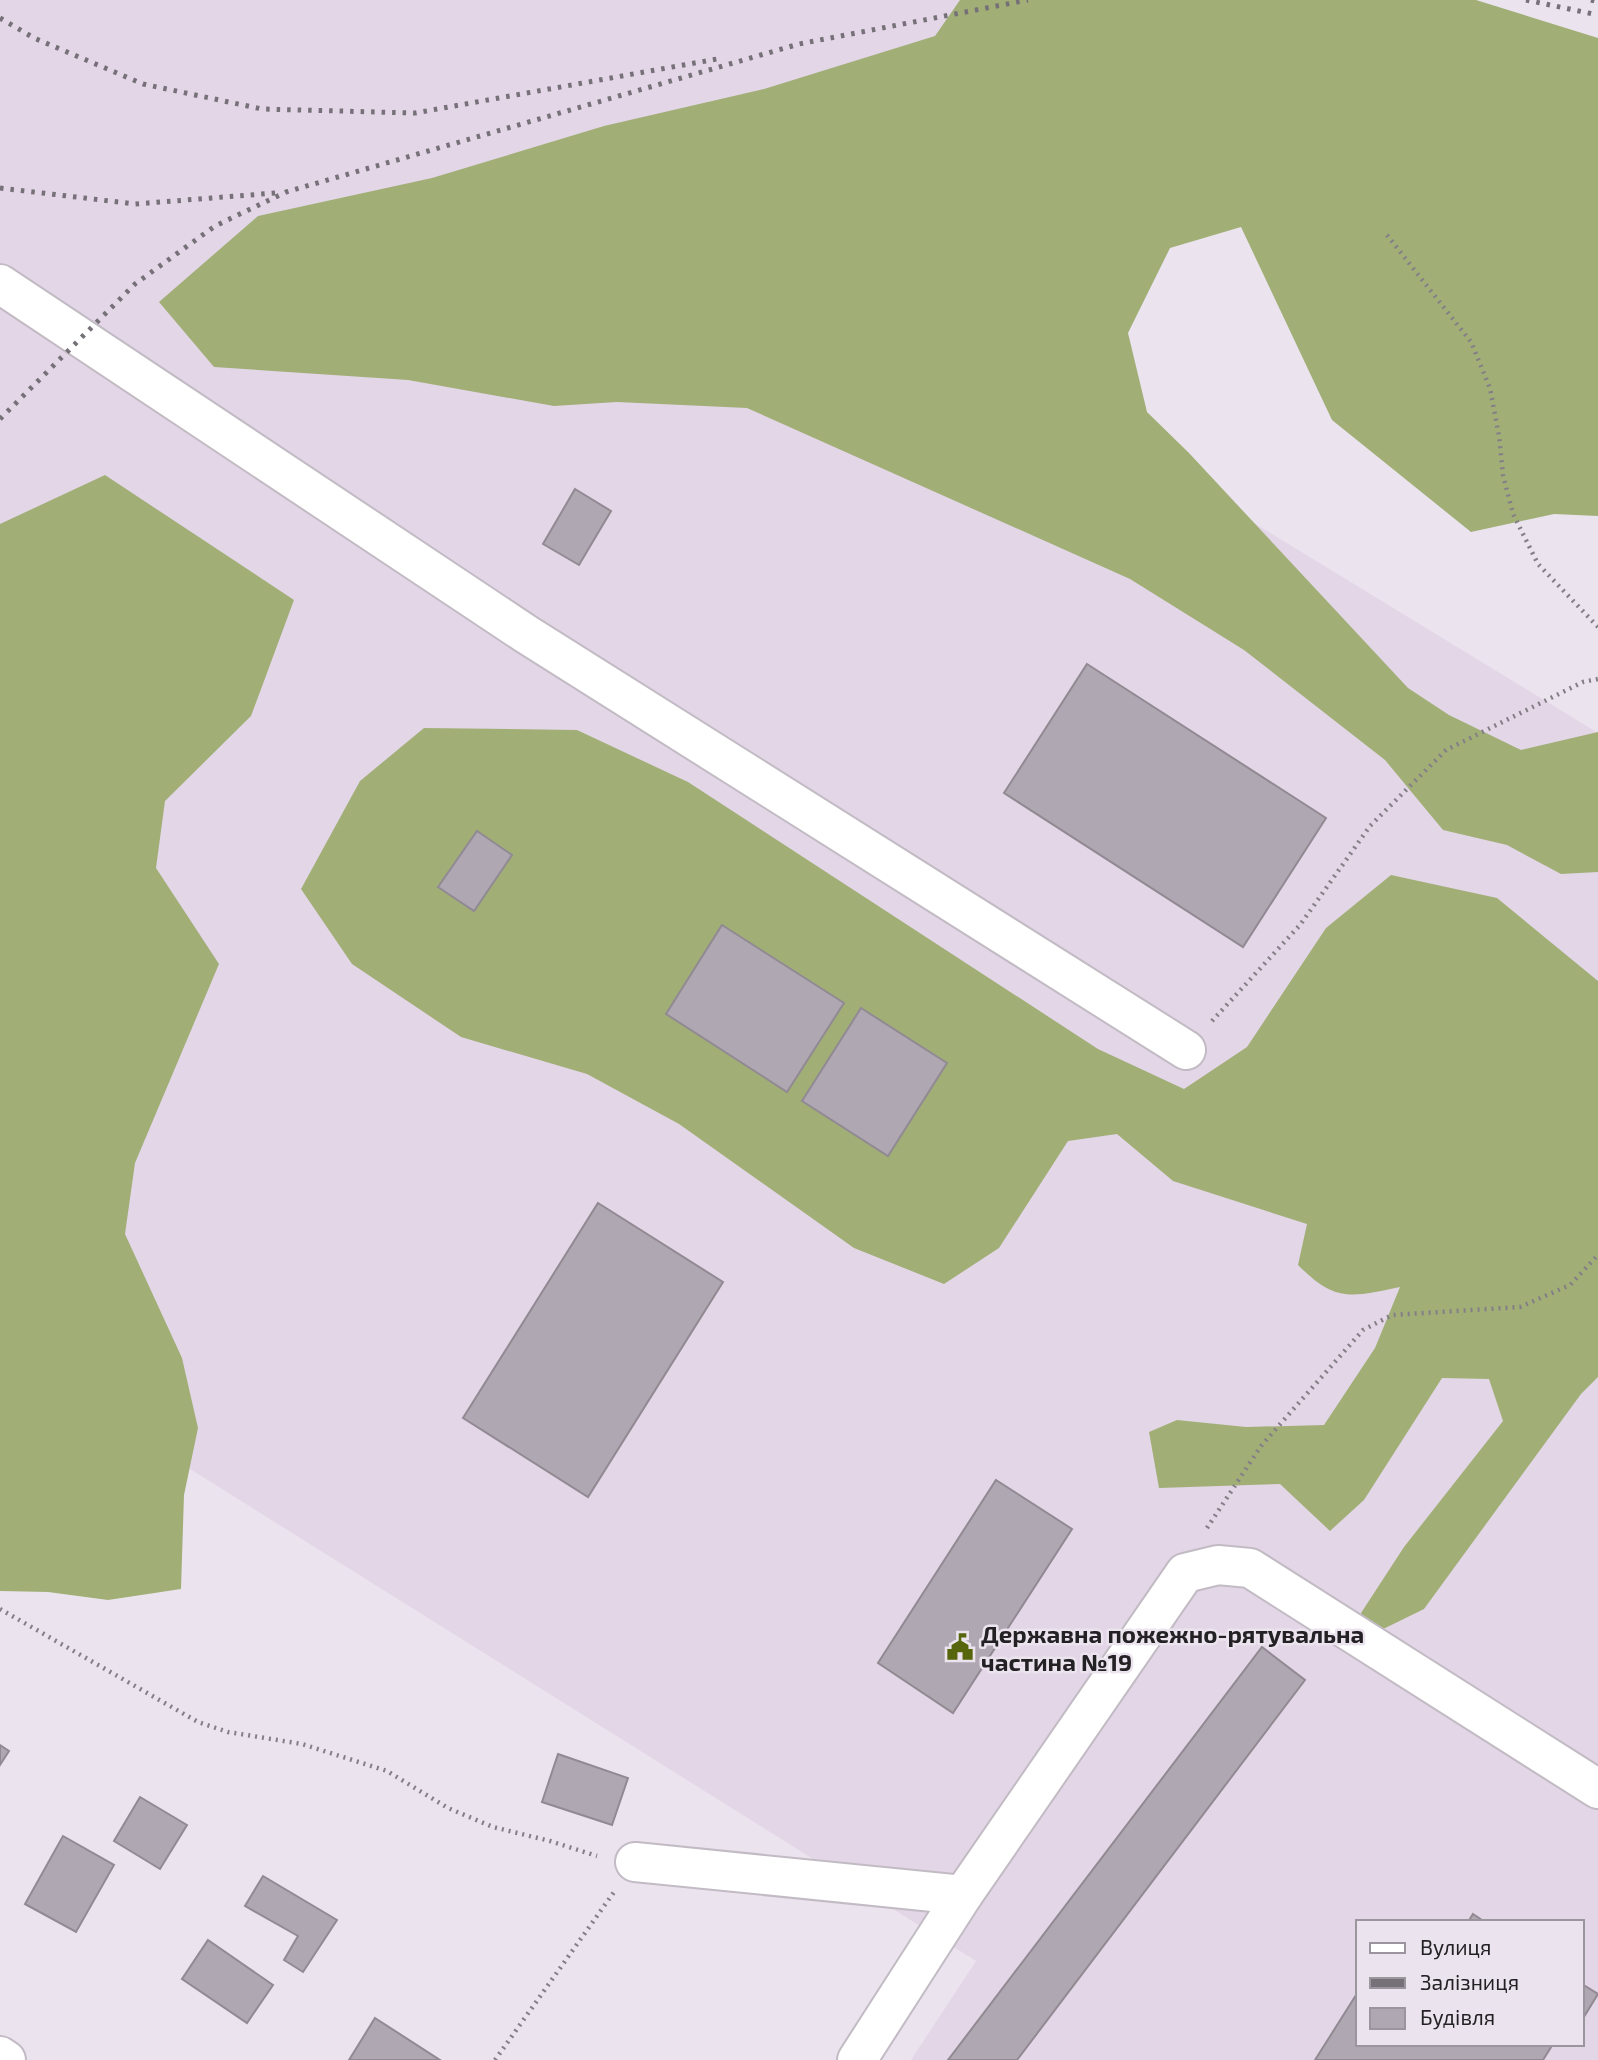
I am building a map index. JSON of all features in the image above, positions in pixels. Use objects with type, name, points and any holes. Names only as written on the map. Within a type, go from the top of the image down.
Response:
[{"type":"street","points":[[0,284],[526,634],[1186,1050]]},
{"type":"street","points":[[857,2060],[963,1895],[1185,1573],[1218,1565],[1250,1568],[1598,1790]]},
{"type":"street","points":[[635,1862],[963,1895]]},
{"type":"street","points":[[0,2056],[6,2060]]},
{"type":"path","points":[[1387,235],[1471,342],[1490,388],[1500,436],[1503,475],[1513,513],[1538,564],[1598,627]]},
{"type":"path","points":[[1186,1050],[1300,925],[1370,826],[1446,750],[1583,682],[1598,679]]},
{"type":"path","points":[[1185,1573],[1213,1515],[1261,1446],[1363,1330],[1392,1315],[1520,1307],[1570,1285],[1598,1255]]},
{"type":"path","points":[[0,1609],[198,1722],[228,1732],[302,1744],[387,1771],[448,1808],[493,1827],[550,1841],[594,1856],[635,1862],[495,2060]]},
{"type":"shaded area","points":[[0,0],[1188,0],[1051,399],[1598,733],[1598,2060],[911,2060],[976,1961],[19,1362],[0,1385]]},
{"type":"green space","points":[[960,0],[1476,0],[1598,38],[1598,516],[1554,514],[1471,532],[1332,420],[1241,227],[1170,248],[1128,333],[1147,412],[1189,453],[1408,688],[1449,715],[1521,750],[1598,732],[1598,872],[1561,874],[1507,845],[1443,830],[1385,760],[1244,650],[1130,579],[747,408],[617,402],[554,406],[408,380],[214,367],[159,302],[258,216],[432,178],[604,126],[764,89],[935,36]]},
{"type":"green space","points":[[105,475],[294,600],[251,716],[165,801],[156,868],[219,964],[135,1163],[125,1234],[182,1358],[198,1428],[184,1495],[181,1589],[108,1600],[48,1592],[0,1591],[0,524]]},
{"type":"green space","points":[[424,728],[577,730],[688,782],[1098,1049],[1184,1089],[1247,1047],[1326,928],[1391,875],[1497,898],[1598,981],[1598,1377],[1581,1394],[1424,1609],[1373,1634],[1361,1613],[1404,1547],[1503,1421],[1489,1379],[1442,1378],[1364,1500],[1330,1531],[1280,1484],[1159,1488],[1149,1432],[1177,1420],[1246,1427],[1324,1425],[1375,1348],[1400,1287],[1345,1294],[1323,1286],[1298,1265],[1307,1224],[1173,1181],[1117,1134],[1068,1141],[999,1248],[944,1284],[854,1248],[679,1124],[587,1074],[461,1037],[352,964],[301,889],[360,781]]},
{"type":"building","points":[[575,489],[611,511],[579,565],[543,544]]},
{"type":"building","points":[[1087,664],[1326,818],[1243,947],[1004,793]]},
{"type":"building","points":[[477,831],[512,855],[474,911],[438,887]]},
{"type":"building","points":[[722,925],[844,1003],[787,1092],[666,1014]]},
{"type":"building","points":[[861,1008],[947,1063],[888,1156],[802,1101]]},
{"type":"building","points":[[598,1203],[723,1282],[588,1497],[463,1418]]},
{"type":"building","points":[[996,1480],[1072,1529],[953,1713],[878,1663]]},
{"type":"building","points":[[1262,1647],[1305,1680],[1017,2060],[948,2060]]},
{"type":"building","points":[[0,1745],[9,1751],[0,1765]]},
{"type":"building","points":[[558,1754],[628,1778],[612,1825],[542,1802]]},
{"type":"building","points":[[140,1797],[187,1825],[160,1869],[114,1841]]},
{"type":"building","points":[[63,1836],[114,1865],[76,1932],[25,1904]]},
{"type":"building","points":[[263,1876],[337,1920],[303,1972],[284,1960],[298,1936],[245,1906]]},
{"type":"building","points":[[1473,1914],[1482,1920],[1469,1920]]},
{"type":"building","points":[[208,1940],[273,1985],[247,2023],[182,1979]]},
{"type":"building","points":[[1584,1985],[1598,1994],[1584,2017]]},
{"type":"building","points":[[1356,1995],[1356,2046],[1552,2046],[1543,2060],[1315,2060]]},
{"type":"building","points":[[375,2018],[440,2060],[349,2060]]},
{"type":"railway","points":[[0,419],[135,284],[215,226],[286,192],[799,44],[1028,0]]},
{"type":"railway","points":[[1526,0],[1598,15]]},
{"type":"railway","points":[[1591,0],[1598,2]]},
{"type":"railway","points":[[0,18],[34,38],[143,84],[262,109],[415,113],[717,59]]},
{"type":"railway","points":[[0,188],[135,204],[275,193]]},
{"type":"place","name":"Державна пожежно-рятувальна частина №19","points":[[960,1647]]}]
